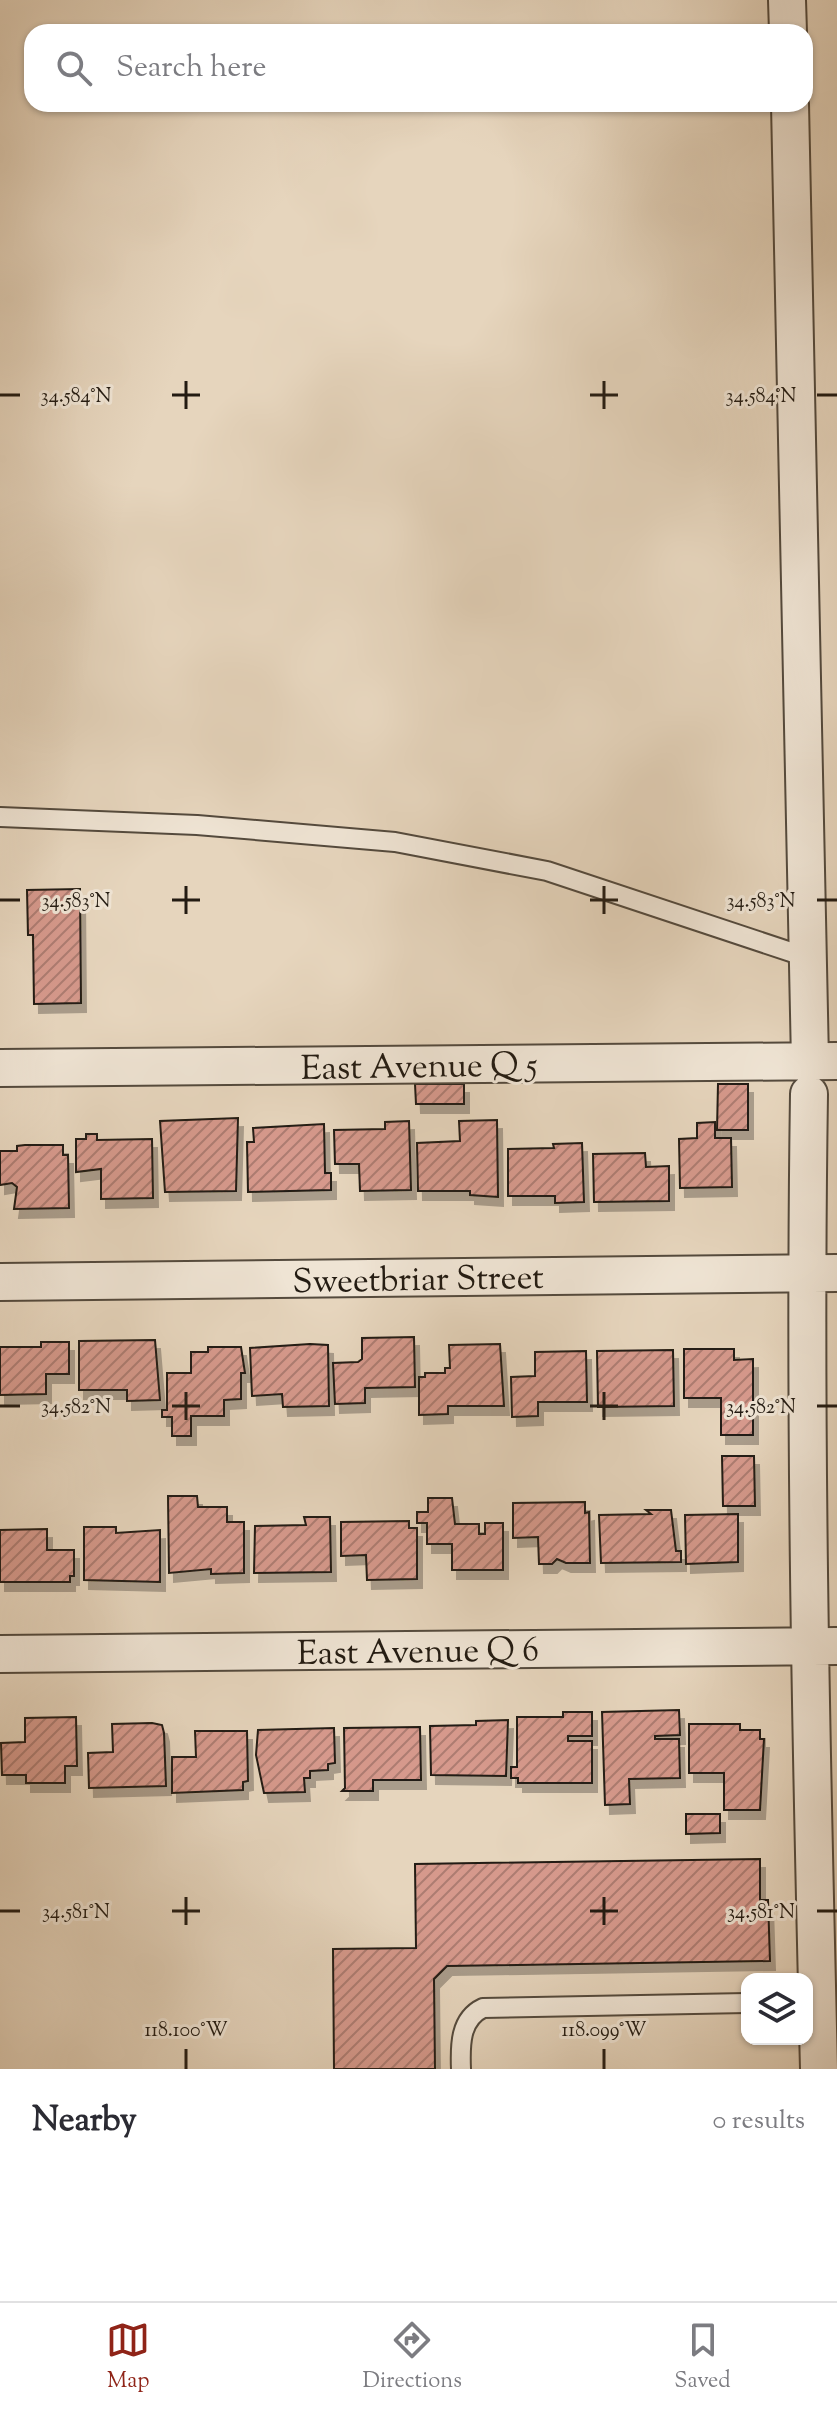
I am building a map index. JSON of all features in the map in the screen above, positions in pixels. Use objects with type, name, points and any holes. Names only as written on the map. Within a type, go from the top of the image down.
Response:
[{"type":"street","points":[[787,0],[788,24]]},
{"type":"street","points":[[790,112],[809,958],[819,1072],[822,1273],[826,1854],[813,1991]]},
{"type":"street","name":"East Avenue Q 5","points":[[0,1068],[819,1072]]},
{"type":"street","name":"Sweetbriar Street","points":[[0,1282],[822,1273]]},
{"type":"street","name":"East Avenue Q 6","points":[[0,1654],[823,1646]]},
{"type":"street","points":[[813,2012],[819,2069]]},
{"type":"lane","points":[[0,817],[197,825],[395,842],[547,871],[809,958]]},
{"type":"lane","points":[[461,2069],[465,2024],[471,2013],[483,2008],[741,2003]]},
{"type":"building","points":[[80,889],[81,1003],[34,1004],[33,935],[28,935],[27,890]]},
{"type":"building","points":[[415,1084],[464,1084],[464,1104],[416,1104]]},
{"type":"building","points":[[718,1084],[748,1084],[748,1130],[717,1130]]},
{"type":"building","points":[[238,1118],[236,1191],[165,1192],[160,1121]]},
{"type":"building","points":[[497,1120],[498,1197],[470,1195],[470,1191],[418,1191],[417,1143],[460,1141],[459,1121]]},
{"type":"building","points":[[409,1121],[411,1190],[360,1191],[359,1164],[335,1164],[334,1130],[385,1129],[385,1122]]},
{"type":"building","points":[[715,1122],[715,1138],[731,1138],[732,1187],[680,1188],[679,1139],[697,1138],[697,1123]]},
{"type":"building","points":[[324,1124],[325,1173],[331,1173],[331,1190],[248,1192],[247,1142],[254,1142],[253,1128]]},
{"type":"building","points":[[86,1134],[97,1134],[97,1140],[152,1139],[153,1198],[101,1199],[101,1169],[76,1172],[76,1139],[86,1139]]},
{"type":"building","points":[[582,1143],[584,1202],[555,1203],[555,1196],[508,1196],[508,1149],[554,1148],[553,1144]]},
{"type":"building","points":[[63,1145],[63,1155],[68,1155],[69,1208],[14,1209],[17,1187],[12,1183],[0,1185],[0,1151],[17,1151],[17,1146]]},
{"type":"building","points":[[645,1153],[646,1167],[669,1166],[669,1201],[594,1202],[593,1154]]},
{"type":"building","points":[[414,1337],[415,1387],[365,1388],[365,1403],[335,1404],[333,1363],[358,1362],[362,1359],[362,1338]]},
{"type":"building","points":[[155,1340],[160,1400],[127,1401],[127,1390],[79,1390],[79,1341]]},
{"type":"building","points":[[41,1342],[69,1342],[69,1374],[46,1374],[46,1394],[0,1395],[0,1347],[41,1347]]},
{"type":"building","points":[[500,1344],[504,1406],[448,1406],[448,1414],[419,1415],[419,1377],[425,1377],[425,1373],[445,1373],[445,1368],[450,1368],[449,1345]]},
{"type":"building","points":[[328,1345],[329,1406],[283,1407],[282,1394],[252,1396],[250,1348]]},
{"type":"building","points":[[208,1347],[241,1347],[245,1373],[241,1373],[241,1399],[224,1400],[224,1416],[191,1416],[191,1436],[172,1436],[172,1417],[162,1417],[162,1410],[167,1410],[167,1373],[191,1373],[191,1352],[208,1352]]},
{"type":"building","points":[[684,1349],[734,1349],[734,1360],[753,1359],[753,1435],[721,1435],[721,1398],[684,1398]]},
{"type":"building","points":[[673,1350],[674,1406],[598,1407],[597,1351]]},
{"type":"building","points":[[586,1351],[587,1402],[538,1402],[538,1416],[512,1417],[511,1377],[535,1376],[535,1352]]},
{"type":"building","points":[[722,1456],[754,1456],[755,1506],[723,1506]]},
{"type":"building","points":[[168,1496],[197,1496],[198,1507],[227,1507],[227,1522],[244,1522],[244,1573],[211,1574],[211,1569],[169,1573]]},
{"type":"building","points":[[428,1498],[452,1498],[455,1524],[479,1524],[479,1534],[485,1534],[485,1523],[503,1523],[503,1570],[452,1570],[452,1544],[427,1544],[427,1523],[417,1523],[417,1512],[428,1512]]},
{"type":"building","points":[[585,1502],[585,1513],[589,1512],[590,1563],[566,1563],[557,1559],[552,1564],[539,1564],[538,1537],[513,1538],[513,1503]]},
{"type":"building","points":[[646,1510],[671,1510],[676,1551],[681,1551],[681,1562],[601,1563],[599,1515],[651,1514]]},
{"type":"building","points":[[738,1514],[738,1562],[686,1564],[685,1515]]},
{"type":"building","points":[[304,1517],[330,1517],[331,1572],[254,1573],[255,1526],[306,1525]]},
{"type":"building","points":[[409,1521],[409,1528],[417,1528],[417,1579],[367,1580],[366,1555],[341,1556],[341,1522]]},
{"type":"building","points":[[84,1527],[116,1527],[116,1533],[160,1530],[160,1582],[84,1580]]},
{"type":"building","points":[[47,1529],[47,1550],[74,1550],[74,1576],[70,1576],[70,1582],[0,1582],[0,1530]]},
{"type":"building","points":[[679,1710],[680,1735],[655,1736],[655,1739],[679,1739],[680,1778],[629,1779],[630,1804],[605,1805],[602,1712]]},
{"type":"building","points":[[563,1712],[592,1712],[592,1736],[568,1736],[568,1741],[592,1741],[592,1783],[518,1783],[518,1778],[511,1778],[511,1767],[517,1767],[517,1717],[563,1717]]},
{"type":"building","points":[[76,1717],[77,1766],[65,1766],[65,1783],[26,1783],[26,1775],[2,1775],[1,1743],[25,1742],[25,1718]]},
{"type":"building","points":[[508,1720],[506,1776],[431,1775],[430,1726],[476,1725],[476,1721]]},
{"type":"building","points":[[112,1724],[162,1725],[164,1733],[166,1786],[89,1788],[88,1753],[113,1752]]},
{"type":"building","points":[[689,1724],[740,1724],[740,1730],[760,1730],[760,1739],[764,1739],[760,1810],[724,1810],[724,1773],[689,1773]]},
{"type":"building","points":[[420,1727],[421,1780],[373,1780],[373,1791],[342,1791],[345,1788],[344,1728]]},
{"type":"building","points":[[334,1728],[335,1763],[328,1764],[328,1770],[310,1771],[310,1778],[304,1778],[305,1792],[264,1793],[256,1755],[258,1730]]},
{"type":"building","points":[[195,1731],[247,1731],[248,1781],[243,1782],[243,1790],[172,1793],[172,1757],[196,1757]]},
{"type":"building","points":[[686,1814],[720,1814],[720,1833],[686,1834]]},
{"type":"building","points":[[760,1859],[760,1900],[768,1900],[770,1961],[447,1966],[434,1979],[435,2069],[334,2069],[333,1949],[416,1948],[415,1864]]}]
